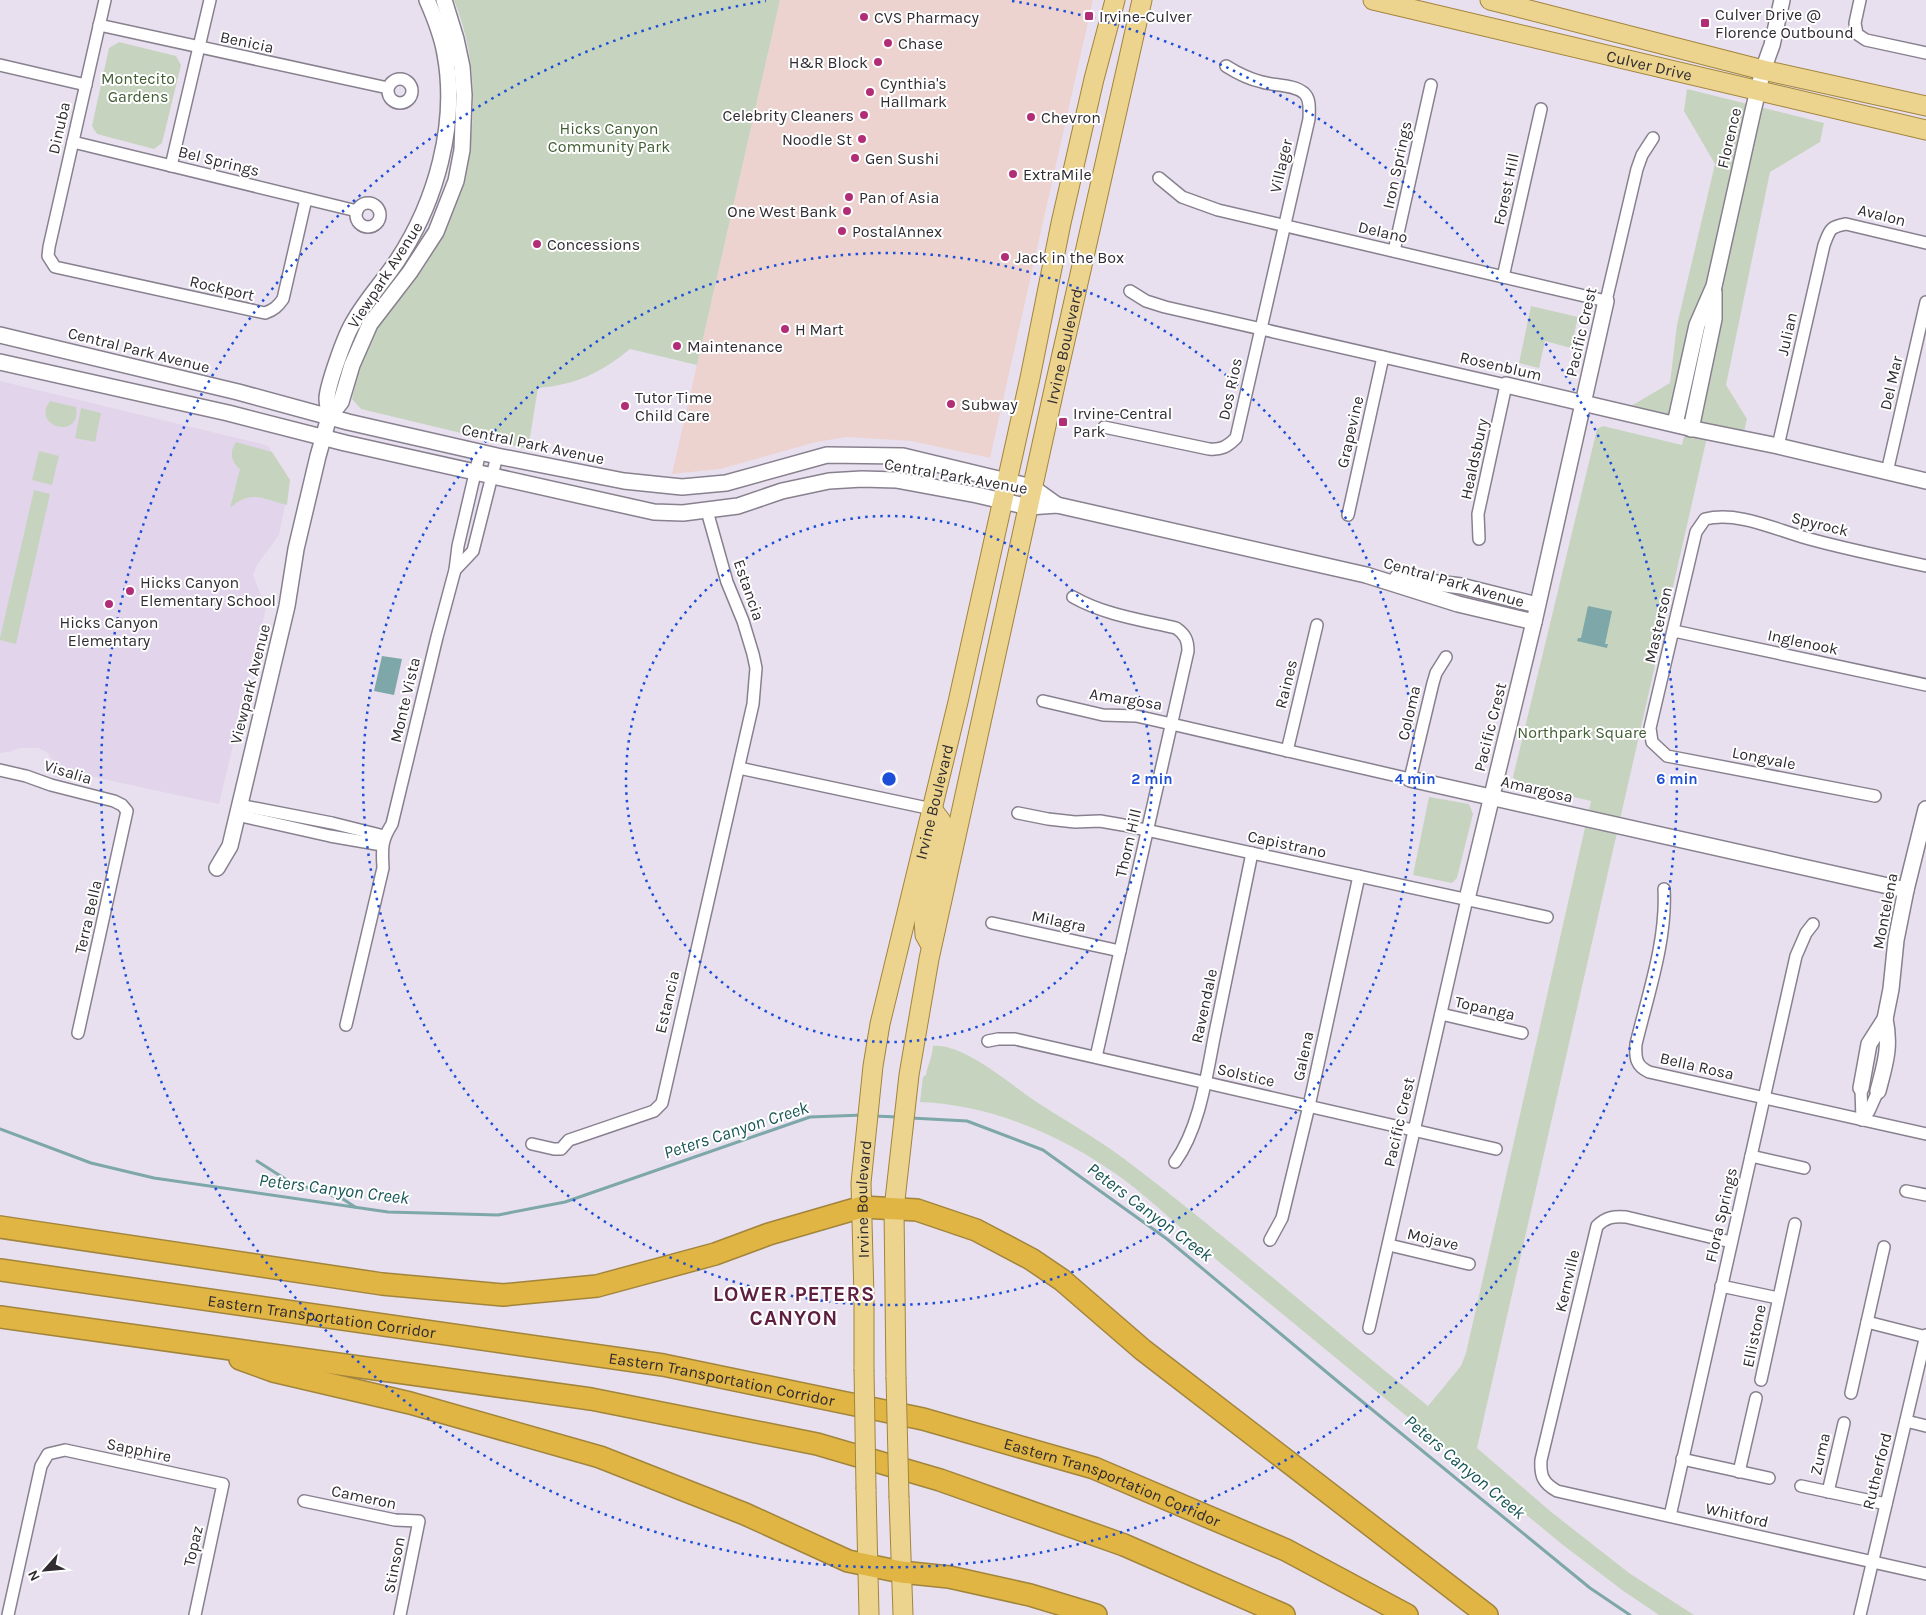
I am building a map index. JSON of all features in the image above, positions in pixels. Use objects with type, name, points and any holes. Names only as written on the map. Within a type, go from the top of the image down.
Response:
[{"type":"highway","points":[[0,1227],[382,1284],[503,1295],[597,1286],[715,1254],[769,1234],[862,1207],[917,1210],[976,1230],[1031,1259],[1054,1275],[1143,1350],[1487,1615]]},
{"type":"highway","name":"Eastern Transportation Corridor","points":[[0,1270],[663,1366],[924,1420],[1094,1468],[1286,1550],[1407,1615]]},
{"type":"highway","points":[[0,1316],[591,1399],[817,1444],[940,1480],[1124,1545],[1284,1615]]},
{"type":"highway","points":[[204,1345],[273,1372],[410,1402],[600,1457],[746,1514],[848,1561],[901,1572],[948,1577],[1021,1593],[1096,1615]]},
{"type":"main road","name":"Irvine Boulevard","points":[[868,1615],[861,1183],[872,1073],[880,1024],[958,702],[1030,378],[1061,223],[1094,79],[1115,0]]},
{"type":"main road","name":"Irvine Boulevard","points":[[903,1615],[896,1377],[894,1209],[909,1075],[932,947],[1032,487],[1142,0]]},
{"type":"main road","name":"Culver Drive","points":[[1373,0],[1926,130]]},
{"type":"main road","name":"Culver Drive","points":[[1490,0],[1763,70],[1926,106]]},
{"type":"main road","points":[[932,809],[941,820],[943,828],[924,919],[925,935],[932,947]]},
{"type":"street","name":"Dinuba","points":[[51,262],[48,256],[49,247],[105,0]]},
{"type":"street","points":[[171,166],[210,0]]},
{"type":"street","name":"Viewpark Avenue","points":[[217,868],[230,846],[287,606],[296,549],[329,417],[327,396],[340,352],[352,324],[397,261],[421,220],[439,167],[446,137],[448,82],[445,53],[427,0]]},
{"type":"street","name":"Viewpark Avenue","points":[[329,417],[342,402],[352,365],[370,324],[410,272],[436,232],[456,181],[462,150],[464,95],[462,66],[444,0]]},
{"type":"street","name":"Florence","points":[[1675,424],[1697,325],[1714,286],[1763,70],[1772,45],[1782,0]]},
{"type":"street","points":[[1860,0],[1855,22],[1857,34],[1866,40],[1926,53]]},
{"type":"street","name":"Benicia","points":[[100,25],[388,88]]},
{"type":"street","points":[[0,65],[86,84]]},
{"type":"street","name":"Villager","points":[[1226,66],[1261,82],[1293,88],[1304,93],[1309,100],[1309,119],[1259,329]]},
{"type":"street","name":"Iron Springs","points":[[1394,251],[1431,85]]},
{"type":"street","name":"Forest Hill","points":[[1504,277],[1541,109]]},
{"type":"street","points":[[447,122],[464,124]]},
{"type":"street","name":"Pacific Crest","points":[[1369,1328],[1467,899],[1538,605],[1637,169],[1642,154],[1653,138]]},
{"type":"street","name":"Bel Springs","points":[[73,142],[357,211]]},
{"type":"street","name":"Delano","points":[[1159,178],[1182,197],[1195,203],[1284,226],[1606,301]]},
{"type":"street","name":"Rockport","points":[[51,262],[55,266],[265,313],[278,306],[283,299],[306,199]]},
{"type":"street","name":"Avalon","points":[[1830,229],[1846,224],[1926,243]]},
{"type":"street","name":"Julian","points":[[1778,446],[1824,246],[1830,229]]},
{"type":"street","name":"Florence","points":[[1691,429],[1714,319],[1714,286]]},
{"type":"street","name":"Rosenblum","points":[[1130,291],[1146,301],[1165,307],[1583,402],[1691,429],[1778,446],[1926,480]]},
{"type":"street","name":"Del Mar","points":[[1887,472],[1926,302]]},
{"type":"street","name":"Dos Rios","points":[[1104,427],[1209,449],[1220,450],[1228,446],[1236,438],[1259,329]]},
{"type":"street","name":"Central Park Avenue","points":[[0,335],[238,392],[329,417],[497,456],[624,481],[682,486],[726,483],[827,455],[867,454],[903,456],[1006,480],[1032,487],[1057,505]]},
{"type":"street","name":"Grapevine","points":[[1348,515],[1383,357]]},
{"type":"street","name":"Central Park Avenue","points":[[0,362],[228,413],[323,438],[654,512],[707,511],[738,506],[782,491],[829,481],[862,479],[896,480],[1029,507],[1057,505],[1366,575],[1458,604],[1534,622]]},
{"type":"street","name":"Healdsbury","points":[[1479,540],[1478,514],[1506,385]]},
{"type":"street","name":"Monte Vista","points":[[346,1025],[382,868],[383,840],[392,824],[455,570],[458,546],[480,452]]},
{"type":"street","name":"Monte Vista","points":[[455,570],[472,551],[497,456]]},
{"type":"street","name":"Estancia","points":[[532,1144],[561,1149],[569,1140],[654,1111],[662,1103],[753,704],[756,668],[743,621],[727,582],[707,511]]},
{"type":"street","name":"Spyrock","points":[[1705,518],[1728,517],[1742,519],[1807,538],[1926,566]]},
{"type":"street","name":"Masterson","points":[[1652,742],[1650,728],[1696,532],[1705,518]]},
{"type":"street","name":"Central Park Avenue","points":[[1366,575],[1461,586],[1538,605]]},
{"type":"street","name":"Thorn Hill","points":[[1073,597],[1089,606],[1107,612],[1176,628],[1184,633],[1188,642],[1188,651],[1172,725],[1096,1057]]},
{"type":"street","name":"Raines","points":[[1287,751],[1317,625]]},
{"type":"street","name":"Inglenook","points":[[1674,631],[1926,685]]},
{"type":"street","name":"Coloma","points":[[1410,778],[1436,672],[1446,657]]},
{"type":"street","name":"Amargosa","points":[[1042,701],[1103,715],[1136,716],[1906,890]]},
{"type":"street","name":"Longvale","points":[[1652,742],[1667,756],[1875,796]]},
{"type":"street","points":[[738,768],[932,809]]},
{"type":"street","name":"Visalia","points":[[0,770],[114,801],[125,808]]},
{"type":"street","name":"Terra Bella","points":[[78,1034],[127,813],[125,808]]},
{"type":"street","points":[[238,810],[332,823],[383,840]]},
{"type":"street","name":"Montelena","points":[[1862,1120],[1861,1088],[1869,1044],[1885,1019],[1891,989],[1896,940],[1926,810]]},
{"type":"street","name":"Capistrano","points":[[1018,813],[1048,820],[1100,821],[1148,830],[1547,917]]},
{"type":"street","name":"Ravendale","points":[[1175,1162],[1183,1151],[1191,1133],[1204,1082],[1252,853]]},
{"type":"street","name":"Galena","points":[[1270,1240],[1282,1218],[1309,1106],[1359,876]]},
{"type":"street","name":"Bella Rosa","points":[[1664,889],[1663,929],[1636,1044],[1635,1055],[1637,1063],[1642,1068],[1649,1072],[1926,1134]]},
{"type":"street","name":"Milagra","points":[[992,923],[1120,951]]},
{"type":"street","name":"Flora Springs","points":[[1670,1516],[1796,956],[1812,924]]},
{"type":"street","name":"Topanga","points":[[1441,1014],[1522,1033]]},
{"type":"street","name":"Montelena","points":[[1862,1120],[1870,1111],[1882,1074],[1889,1036],[1885,1019]]},
{"type":"street","name":"Solstice","points":[[988,1041],[1015,1039],[1496,1149]]},
{"type":"street","points":[[1864,1070],[1882,1074]]},
{"type":"street","points":[[1751,1156],[1804,1168]]},
{"type":"street","points":[[1906,1191],[1926,1195]]},
{"type":"street","name":"Kernville","points":[[1543,1481],[1540,1472],[1541,1460],[1597,1226],[1604,1219],[1615,1216],[1626,1217],[1732,1242]]},
{"type":"street","name":"Ellistone","points":[[1760,1380],[1795,1224]]},
{"type":"street","name":"Mojave","points":[[1389,1245],[1469,1264]]},
{"type":"street","points":[[1851,1393],[1884,1247]]},
{"type":"street","name":"Ellistone","points":[[1722,1286],[1778,1298]]},
{"type":"street","points":[[1867,1322],[1926,1336]]},
{"type":"street","name":"Rutherford","points":[[1860,1615],[1926,1336]]},
{"type":"street","points":[[1739,1472],[1756,1398]]},
{"type":"street","points":[[1906,1421],[1926,1426]]},
{"type":"street","name":"Zuma","points":[[1828,1492],[1844,1423]]},
{"type":"street","name":"Sapphire","points":[[8,1615],[41,1466],[48,1454],[65,1450],[222,1484]]},
{"type":"street","points":[[1682,1459],[1769,1478]]},
{"type":"street","name":"Whitford","points":[[1543,1481],[1557,1491],[1926,1574]]},
{"type":"street","name":"Topaz","points":[[194,1615],[222,1484]]},
{"type":"street","name":"Zuma","points":[[1801,1486],[1886,1504]]},
{"type":"street","name":"Cameron","points":[[304,1500],[395,1520],[419,1520]]},
{"type":"street","name":"Stinson","points":[[400,1615],[419,1520]]},
{"type":"shaded area","points":[[780,0],[1093,0],[990,458],[911,441],[847,437],[816,442],[720,469],[672,474]]},
{"type":"shaded area","name":"Hicks Canyon Elementary School","points":[[0,381],[268,446],[290,480],[279,535],[257,565],[253,575],[266,608],[219,804],[61,770],[60,778],[52,776],[54,762],[47,752],[38,748],[21,748],[0,753]]},
{"type":"shaded area","points":[[1588,606],[1612,611],[1605,644],[1608,644],[1607,648],[1577,641],[1578,638],[1581,638]]},
{"type":"shaded area","points":[[382,656],[402,659],[394,695],[374,691]]},
{"type":"green space","name":"Hicks Canyon Community Park","points":[[454,0],[780,0],[697,365],[630,349],[609,365],[576,381],[538,388],[528,449],[361,409],[352,399],[360,367],[371,337],[421,272],[439,241],[453,209],[464,175],[470,140],[473,104],[471,69],[465,34]]},
{"type":"green space","name":"Montecito Gardens","points":[[119,42],[176,56],[181,65],[162,143],[154,149],[97,134],[92,126],[109,48]]},
{"type":"green space","name":"Northpark Square","points":[[1687,89],[1824,123],[1820,142],[1770,172],[1726,385],[1747,419],[1744,432],[1710,424],[1477,1448],[1550,1511],[1629,1573],[1694,1615],[1659,1615],[1622,1590],[1563,1545],[1218,1261],[1123,1179],[1100,1163],[1052,1137],[1001,1116],[947,1104],[920,1102],[923,1077],[926,1075],[933,1046],[958,1051],[1000,1075],[1035,1101],[1123,1158],[1201,1219],[1428,1406],[1461,1366],[1466,1353],[1591,801],[1519,785],[1513,777],[1597,429],[1603,426],[1682,445],[1688,419],[1631,406],[1670,383],[1677,325],[1715,164],[1684,111]]},
{"type":"green space","points":[[1531,306],[1578,317],[1571,348],[1545,341],[1539,368],[1519,363]]},
{"type":"green space","points":[[50,401],[76,407],[76,418],[72,424],[58,427],[46,418],[46,410]]},
{"type":"green space","points":[[81,408],[101,413],[95,442],[75,438]]},
{"type":"green space","points":[[236,442],[272,452],[290,480],[287,505],[264,498],[251,497],[237,502],[230,508],[240,469],[232,457],[232,449]]},
{"type":"green space","points":[[39,451],[59,456],[52,485],[32,480]]},
{"type":"green space","points":[[34,490],[50,494],[16,644],[0,640],[0,638]]},
{"type":"green space","points":[[1429,797],[1469,804],[1473,814],[1457,878],[1452,883],[1413,875]]},
{"type":"waterway","name":"Peters Canyon Creek","points":[[0,1129],[91,1163],[154,1178],[388,1212],[498,1215],[565,1202],[810,1117],[863,1115]]},
{"type":"waterway","name":"Peters Canyon Creek","points":[[874,1116],[898,1117]]},
{"type":"waterway","name":"Peters Canyon Creek","points":[[911,1118],[967,1121],[1043,1150],[1167,1239],[1590,1588],[1630,1615]]},
{"type":"waterway","points":[[257,1161],[290,1182],[343,1199],[355,1207]]},
{"type":"place","name":"Irvine-Culver","points":[[1089,16]]},
{"type":"place","name":"CVS Pharmacy","points":[[864,17]]},
{"type":"place","name":"Culver Drive @ Florence Outbound","points":[[1705,23]]},
{"type":"place","name":"Chase","points":[[888,43]]},
{"type":"place","name":"H&R Block","points":[[878,62]]},
{"type":"place","name":"Cynthia's Hallmark","points":[[870,92]]},
{"type":"place","name":"Celebrity Cleaners","points":[[864,115]]},
{"type":"place","name":"Chevron","points":[[1031,117]]},
{"type":"place","name":"Noodle St","points":[[862,139]]},
{"type":"place","name":"Gen Sushi","points":[[855,158]]},
{"type":"place","name":"ExtraMile","points":[[1013,174]]},
{"type":"place","name":"Pan of Asia","points":[[849,197]]},
{"type":"place","name":"One West Bank","points":[[847,211]]},
{"type":"place","name":"PostalAnnex","points":[[842,231]]},
{"type":"place","name":"Concessions","points":[[537,244]]},
{"type":"place","name":"Jack in the Box","points":[[1005,257]]},
{"type":"place","name":"H Mart","points":[[785,329]]},
{"type":"place","name":"Maintenance","points":[[677,346]]},
{"type":"place","name":"Subway","points":[[951,404]]},
{"type":"place","name":"Tutor Time Child Care","points":[[625,406]]},
{"type":"place","name":"Irvine-Central Park","points":[[1063,422]]},
{"type":"place","name":"Hicks Canyon Elementary School","points":[[130,591]]},
{"type":"place","name":"Hicks Canyon Elementary","points":[[109,604]]},
{"type":"district","name":"LOWER PETERS CANYON","points":[[794,1306]]}]
